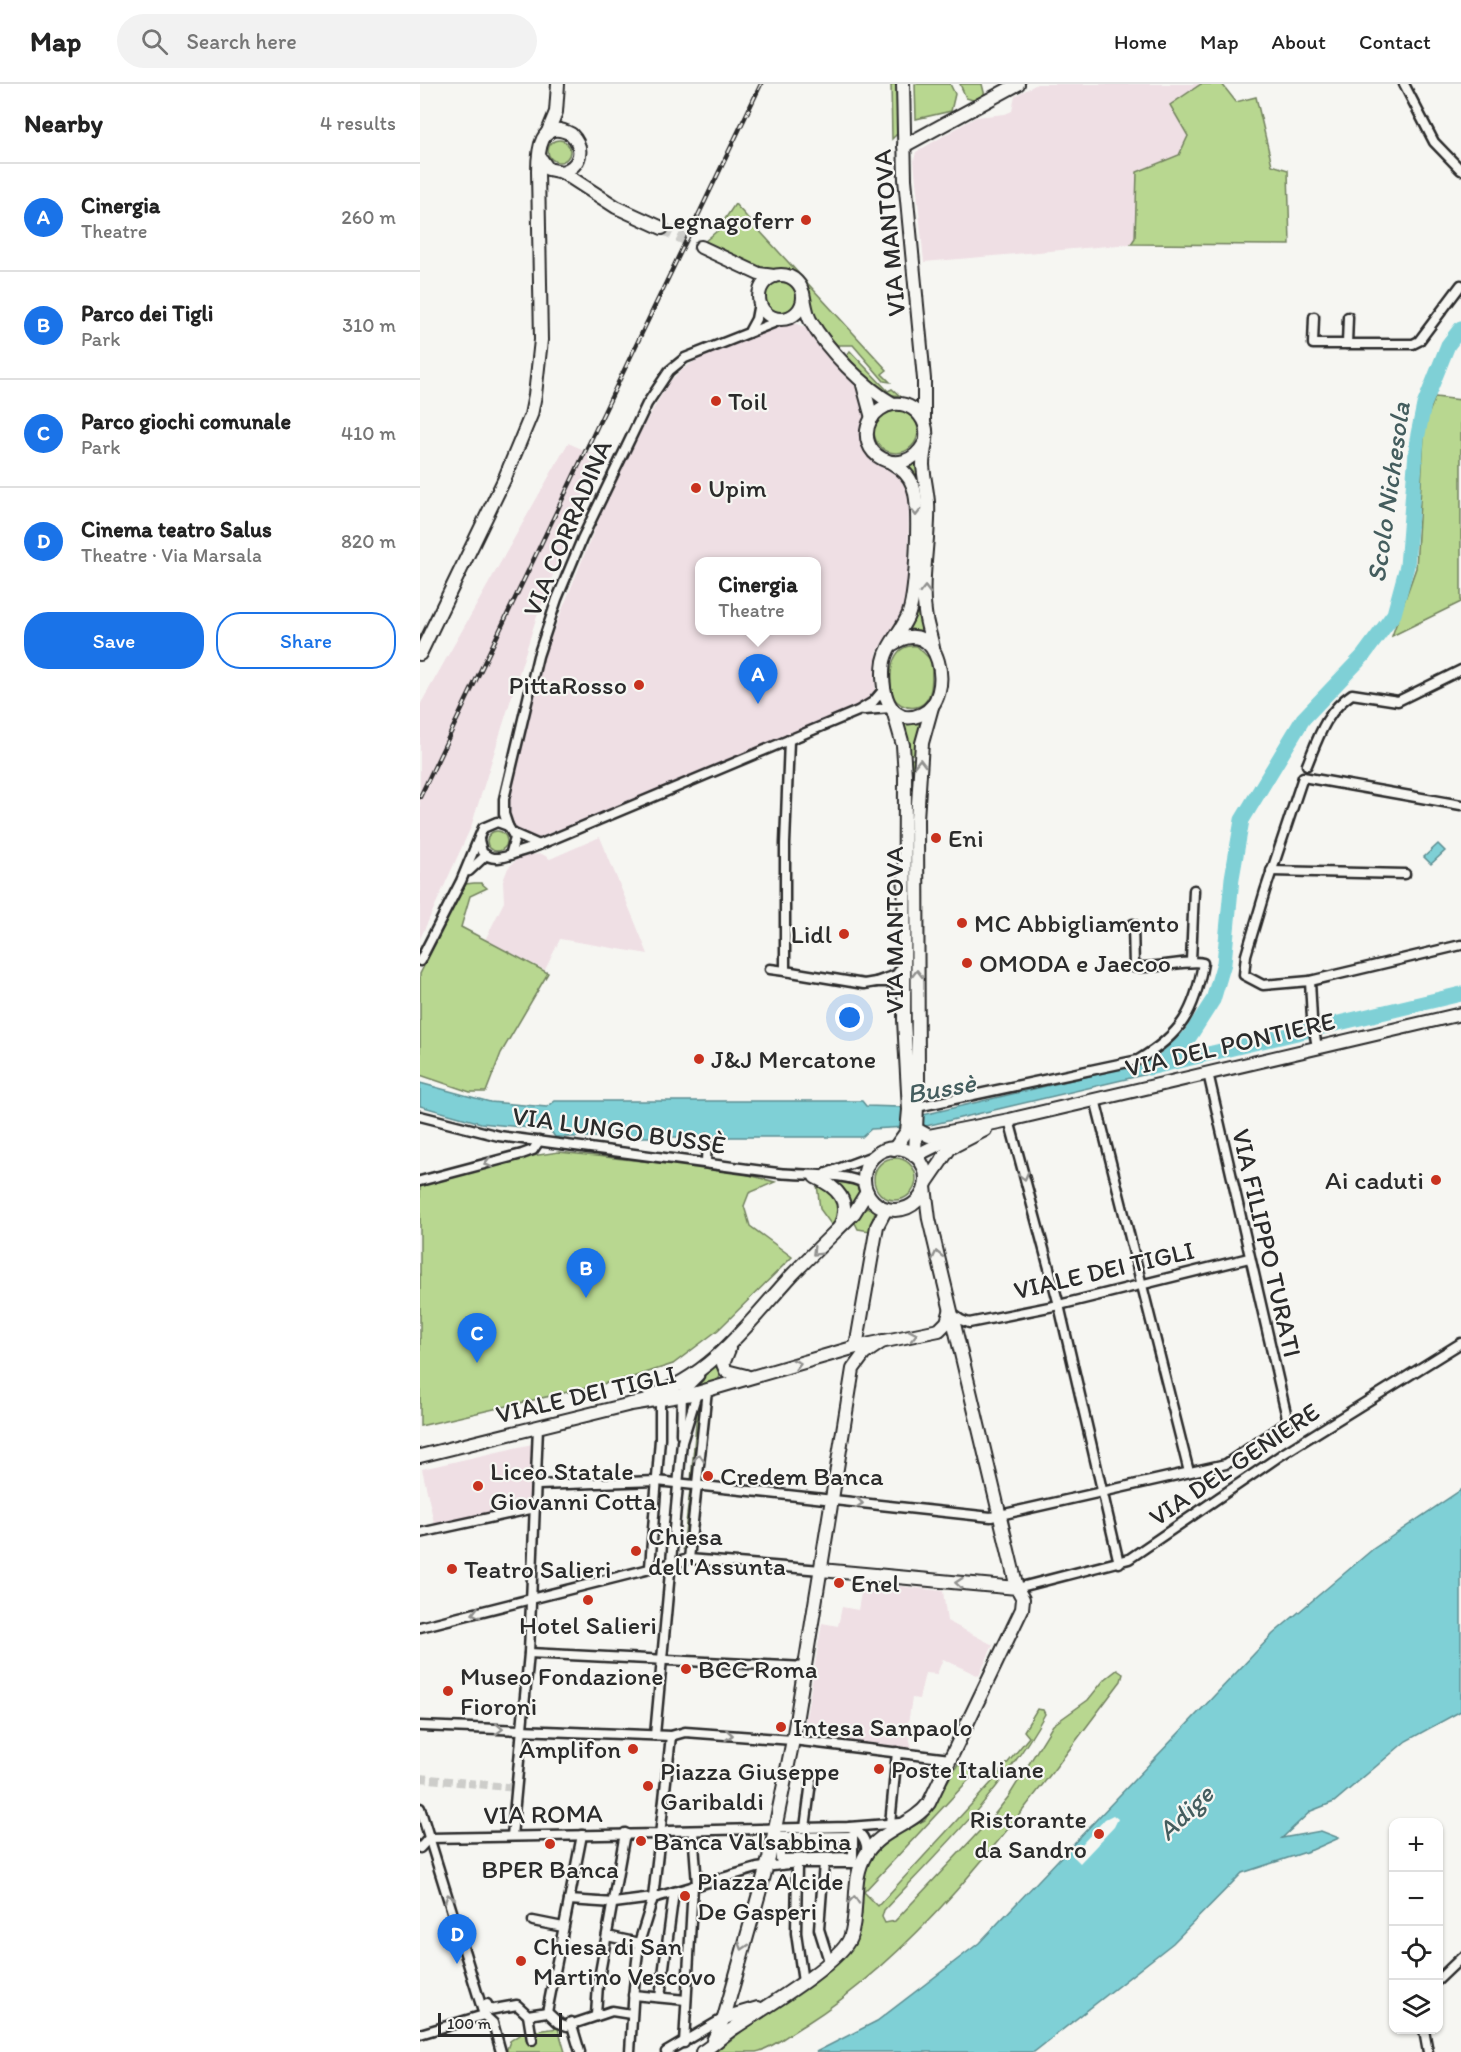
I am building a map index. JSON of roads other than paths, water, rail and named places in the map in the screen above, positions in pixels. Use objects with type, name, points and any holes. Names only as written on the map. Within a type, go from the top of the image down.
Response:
[{"type":"main road","name":"VIA MANTOVA","points":[[903,84],[904,146],[924,379],[923,465],[928,503],[924,611],[933,648],[938,657],[939,682],[938,695],[932,707],[922,743],[918,819],[914,1110],[911,1130],[915,1156]]},
{"type":"main road","points":[[904,146],[1018,84]]},
{"type":"main road","points":[[420,654],[500,490],[531,415],[539,376],[541,340],[538,156],[540,141],[547,134],[556,112],[558,89]]},
{"type":"main road","points":[[558,89],[561,111],[579,146],[578,159],[584,177],[593,191]]},
{"type":"main road","points":[[547,134],[557,130],[571,134]]},
{"type":"main road","points":[[538,156],[543,166],[560,172],[616,207],[662,228]]},
{"type":"main road","points":[[540,196],[547,183],[560,172],[572,168],[578,159]]},
{"type":"main road","points":[[700,247],[759,274],[781,275],[795,280],[803,293],[807,314],[819,332],[863,384],[897,404],[912,408],[924,423]]},
{"type":"main road","points":[[740,266],[753,278],[767,315],[808,324],[819,332]]},
{"type":"main road","points":[[759,298],[764,283],[774,276]]},
{"type":"main road","points":[[785,319],[802,305],[803,293]]},
{"type":"main road","points":[[872,418],[881,409],[918,393],[924,379]]},
{"type":"main road","points":[[863,384],[872,418]]},
{"type":"main road","name":"VIA MANTOVA","points":[[872,418],[867,434],[872,450],[877,456],[892,463],[908,475],[914,488],[916,522],[911,604],[884,662],[884,689],[903,745],[905,776],[904,992],[914,1110]]},
{"type":"main road","points":[[892,463],[908,461],[924,444]]},
{"type":"main road","points":[[893,644],[903,639],[914,638],[925,641],[933,648]]},
{"type":"main road","points":[[892,709],[912,716],[921,715],[932,707]]},
{"type":"main road","name":"VIA DEL PONTIERE","points":[[911,1130],[929,1136],[1009,1120],[1208,1073],[1316,1043],[1461,1014]]},
{"type":"main road","name":"VIA DEL PONTIERE","points":[[925,1185],[950,1148],[1009,1120]]},
{"type":"main road","name":"VIA DEL PONTIERE","points":[[915,1156],[975,1127]]},
{"type":"main road","points":[[631,1404],[667,1390],[711,1362],[732,1342],[859,1207],[866,1188],[866,1171],[878,1154],[894,1149],[911,1130]]},
{"type":"main road","points":[[705,2050],[802,1982],[829,1960],[850,1938],[867,1854],[914,1819],[929,1803],[989,1676],[1015,1610],[1017,1588],[929,1219],[923,1166],[915,1156],[894,1149]]},
{"type":"main road","points":[[815,1177],[833,1186],[842,1197],[844,1212],[839,1228]]},
{"type":"main road","points":[[866,1188],[876,1203],[886,1209],[904,1209],[913,1204],[925,1185]]},
{"type":"main road","points":[[856,1347],[877,1226],[886,1209]]},
{"type":"main road","points":[[950,1312],[943,1329],[949,1330],[956,1338]]},
{"type":"main road","name":"VIALE DEI TIGLI","points":[[420,1456],[631,1404],[660,1401],[702,1392],[856,1347],[943,1329]]},
{"type":"main road","points":[[853,1369],[864,1354],[883,1341]]},
{"type":"main road","name":"VIALE DEI TIGLI","points":[[732,1342],[723,1364],[726,1371],[737,1376],[761,1374]]},
{"type":"main road","points":[[705,2050],[724,2018],[766,1868],[793,1740],[853,1369],[852,1361],[837,1354]]},
{"type":"main road","points":[[821,1570],[1017,1588]]},
{"type":"main road","points":[[724,2018],[769,2004]]},
{"type":"street","points":[[1404,84],[1434,142],[1461,170]]},
{"type":"street","points":[[1314,317],[1313,344],[1413,344],[1419,341],[1461,285]]},
{"type":"street","points":[[750,330],[759,298]]},
{"type":"street","points":[[1347,344],[1348,317]]},
{"type":"street","name":"VIA CORRADINA","points":[[508,826],[504,814],[504,799],[538,656],[557,599],[582,539],[638,422],[669,371],[684,358],[750,330],[785,319]]},
{"type":"street","points":[[1307,765],[1324,723],[1339,702],[1352,694],[1398,701],[1461,670]]},
{"type":"street","points":[[479,840],[486,855],[497,859],[511,852],[539,845],[858,711],[873,702],[884,689]]},
{"type":"street","points":[[858,711],[892,709]]},
{"type":"street","points":[[785,971],[785,844],[789,740]]},
{"type":"street","points":[[1461,805],[1303,777],[1271,871],[1246,955],[1244,975],[1263,985],[1310,981],[1461,945]]},
{"type":"street","name":"VIA CORRADINA","points":[[487,825],[504,799]]},
{"type":"street","points":[[420,961],[461,881],[479,840],[479,834],[487,825],[497,822],[508,826],[514,834],[539,845]]},
{"type":"street","points":[[511,852],[515,844],[514,834]]},
{"type":"street","points":[[461,881],[475,863],[486,855]]},
{"type":"street","points":[[1271,871],[1405,874]]},
{"type":"street","points":[[1191,961],[1194,890]]},
{"type":"street","points":[[914,1110],[1138,1060],[1162,1046],[1185,1021],[1199,990],[1203,963],[1191,961],[1172,966],[1134,967],[1133,924]]},
{"type":"street","points":[[876,982],[896,975],[904,964]]},
{"type":"street","points":[[770,969],[864,984],[891,982],[904,992]]},
{"type":"street","points":[[1310,981],[1316,1043]]},
{"type":"street","name":"VIA FILIPPO TURATI","points":[[1189,1472],[1226,1464],[1288,1422],[1208,1073]]},
{"type":"street","points":[[537,1485],[657,1481],[966,1515],[999,1516],[1189,1472],[1095,1099]]},
{"type":"street","name":"VIA LUNGO BUSSÈ","points":[[420,1116],[498,1136],[815,1177],[846,1175],[866,1188]]},
{"type":"street","points":[[1009,1120],[1059,1305],[1119,1563]]},
{"type":"street","points":[[706,1162],[707,1139]]},
{"type":"street","points":[[420,1181],[522,1154],[533,1150],[539,1141]]},
{"type":"street","name":"VIA LUNGO BUSSÈ","points":[[815,1177],[878,1154]]},
{"type":"street","name":"VIALE DEI TIGLI","points":[[969,1323],[1059,1305],[1250,1258]]},
{"type":"street","points":[[950,1312],[969,1323],[956,1338]]},
{"type":"street","name":"VIA DEL GENIERE","points":[[1017,1588],[1119,1563],[1139,1553],[1288,1450],[1461,1343]]},
{"type":"street","points":[[655,1735],[682,1440],[682,1396],[685,1389],[711,1362]]},
{"type":"street","points":[[682,1440],[702,1392]]},
{"type":"street","points":[[689,1558],[702,1392]]},
{"type":"street","points":[[650,1567],[657,1481],[660,1401]]},
{"type":"street","points":[[512,1836],[530,1653],[538,1427]]},
{"type":"street","points":[[420,1533],[535,1508]]},
{"type":"street","points":[[420,1627],[689,1558],[821,1570]]},
{"type":"street","points":[[530,1653],[806,1667]]},
{"type":"street","points":[[420,1726],[671,1736],[685,1732],[793,1740],[950,1759]]},
{"type":"street","points":[[630,2052],[631,2014],[639,1943],[653,1898],[658,1834],[671,1736]]},
{"type":"street","points":[[890,1824],[897,1752]]},
{"type":"street","points":[[805,1828],[812,1782]]},
{"type":"street","points":[[420,1808],[484,2015],[493,2023],[501,2052]]},
{"type":"street","points":[[851,1832],[853,1857],[780,1859],[780,1837],[851,1832],[879,1824],[914,1819]]},
{"type":"street","points":[[867,1854],[879,1824]]},
{"type":"street","name":"VIA ROMA","points":[[429,1838],[658,1834],[668,1831],[805,1828],[851,1832]]},
{"type":"street","points":[[684,2043],[695,1885],[693,1831]]},
{"type":"street","points":[[851,1832],[863,1838],[867,1854]]},
{"type":"street","points":[[596,2015],[598,1984],[625,1833]]},
{"type":"street","points":[[547,2012],[582,1835]]},
{"type":"street","points":[[420,1848],[429,1838]]},
{"type":"street","points":[[569,1900],[614,1903],[653,1898],[757,1868],[797,1863],[824,1863],[867,1854]]},
{"type":"street","points":[[797,1863],[796,1933],[802,1982]]},
{"type":"street","points":[[824,1863],[819,1929],[829,1960]]},
{"type":"street","points":[[660,1997],[674,1892]]},
{"type":"street","points":[[532,1921],[563,1927]]},
{"type":"street","points":[[607,1936],[639,1943]]},
{"type":"street","points":[[1443,1975],[1461,1958]]},
{"type":"street","points":[[633,1995],[686,2000]]},
{"type":"street","points":[[487,2004],[489,2010],[517,2005],[528,2015],[532,2040]]},
{"type":"street","points":[[547,2012],[560,2024],[567,2026],[571,2022],[612,2011],[631,2014]]},
{"type":"street","points":[[528,2015],[547,2012]]},
{"type":"street","points":[[420,2034],[484,2015]]},
{"type":"street","points":[[666,2052],[724,2018]]},
{"type":"street","points":[[571,2022],[580,2052]]},
{"type":"street","points":[[1425,2034],[1428,2052]]},
{"type":"water","points":[[1438,844],[1445,851],[1431,864],[1424,857]]},
{"type":"water","points":[[1166,1058],[1169,1069],[926,1126],[871,1129],[862,1137],[555,1137],[550,1130],[481,1123],[420,1106],[420,1083],[490,1102],[547,1107],[555,1101],[862,1101],[866,1106],[900,1107],[923,1115]]},
{"type":"water","name":"Adige","points":[[1461,1490],[1461,1711],[1406,1741],[1334,1802],[1311,1811],[1282,1838],[1321,1831],[1339,1838],[1312,1850],[1242,1873],[1173,1943],[1034,2052],[816,2052],[877,2021],[979,1943],[1273,1634],[1373,1549]]},
{"type":"waterway","name":"Scolo Nichesola","points":[[1160,1064],[1190,1036],[1213,1000],[1224,963],[1232,878],[1242,820],[1303,719],[1363,656],[1394,614],[1407,566],[1417,439],[1424,405],[1448,345],[1461,328]]},
{"type":"waterway","name":"Bussè","points":[[1149,1068],[1461,994]]},
{"type":"tunnel","points":[[662,228],[701,247]]},
{"type":"tunnel","points":[[420,1778],[516,1788]]},
{"type":"railway","points":[[420,797],[761,84]]},
{"type":"place","name":"Legnagoferr","points":[[806,220]]},
{"type":"place","name":"Toil","points":[[716,401]]},
{"type":"place","name":"Upim","points":[[696,488]]},
{"type":"place","name":"PittaRosso","points":[[639,685]]},
{"type":"place","name":"Cinergia","points":[[758,704]]},
{"type":"place","name":"Eni","points":[[936,838]]},
{"type":"place","name":"MC Abbigliamento","points":[[962,923]]},
{"type":"place","name":"Lidl","points":[[844,934]]},
{"type":"place","name":"OMODA e Jaecoo","points":[[967,963]]},
{"type":"place","name":"J&J Mercatone","points":[[699,1059]]},
{"type":"place","name":"Ai caduti","points":[[1436,1180]]},
{"type":"place","name":"Parco dei Tigli","points":[[586,1298]]},
{"type":"place","name":"Parco giochi comunale","points":[[477,1363]]},
{"type":"place","name":"Credem Banca","points":[[708,1476]]},
{"type":"place","name":"Liceo Statale Giovanni Cotta","points":[[478,1486]]},
{"type":"place","name":"Chiesa dell'Assunta","points":[[636,1551]]},
{"type":"place","name":"Teatro Salieri","points":[[452,1569]]},
{"type":"place","name":"Enel","points":[[839,1583]]},
{"type":"place","name":"Hotel Salieri","points":[[588,1600]]},
{"type":"place","name":"BCC Roma","points":[[686,1669]]},
{"type":"place","name":"Museo Fondazione Fioroni","points":[[448,1691]]},
{"type":"place","name":"Intesa Sanpaolo","points":[[781,1727]]},
{"type":"place","name":"Amplifon","points":[[633,1749]]},
{"type":"place","name":"Poste Italiane","points":[[879,1769]]},
{"type":"place","name":"Piazza Giuseppe Garibaldi","points":[[648,1786]]},
{"type":"place","name":"Ristorante da Sandro","points":[[1099,1834]]},
{"type":"place","name":"Banca Valsabbina","points":[[641,1841]]},
{"type":"place","name":"BPER Banca","points":[[550,1844]]},
{"type":"place","name":"Piazza Alcide De Gasperi","points":[[685,1896]]},
{"type":"place","name":"Chiesa di San Martino Vescovo","points":[[521,1961]]},
{"type":"place","name":"Cinema teatro Salus","points":[[457,1964]]}]
